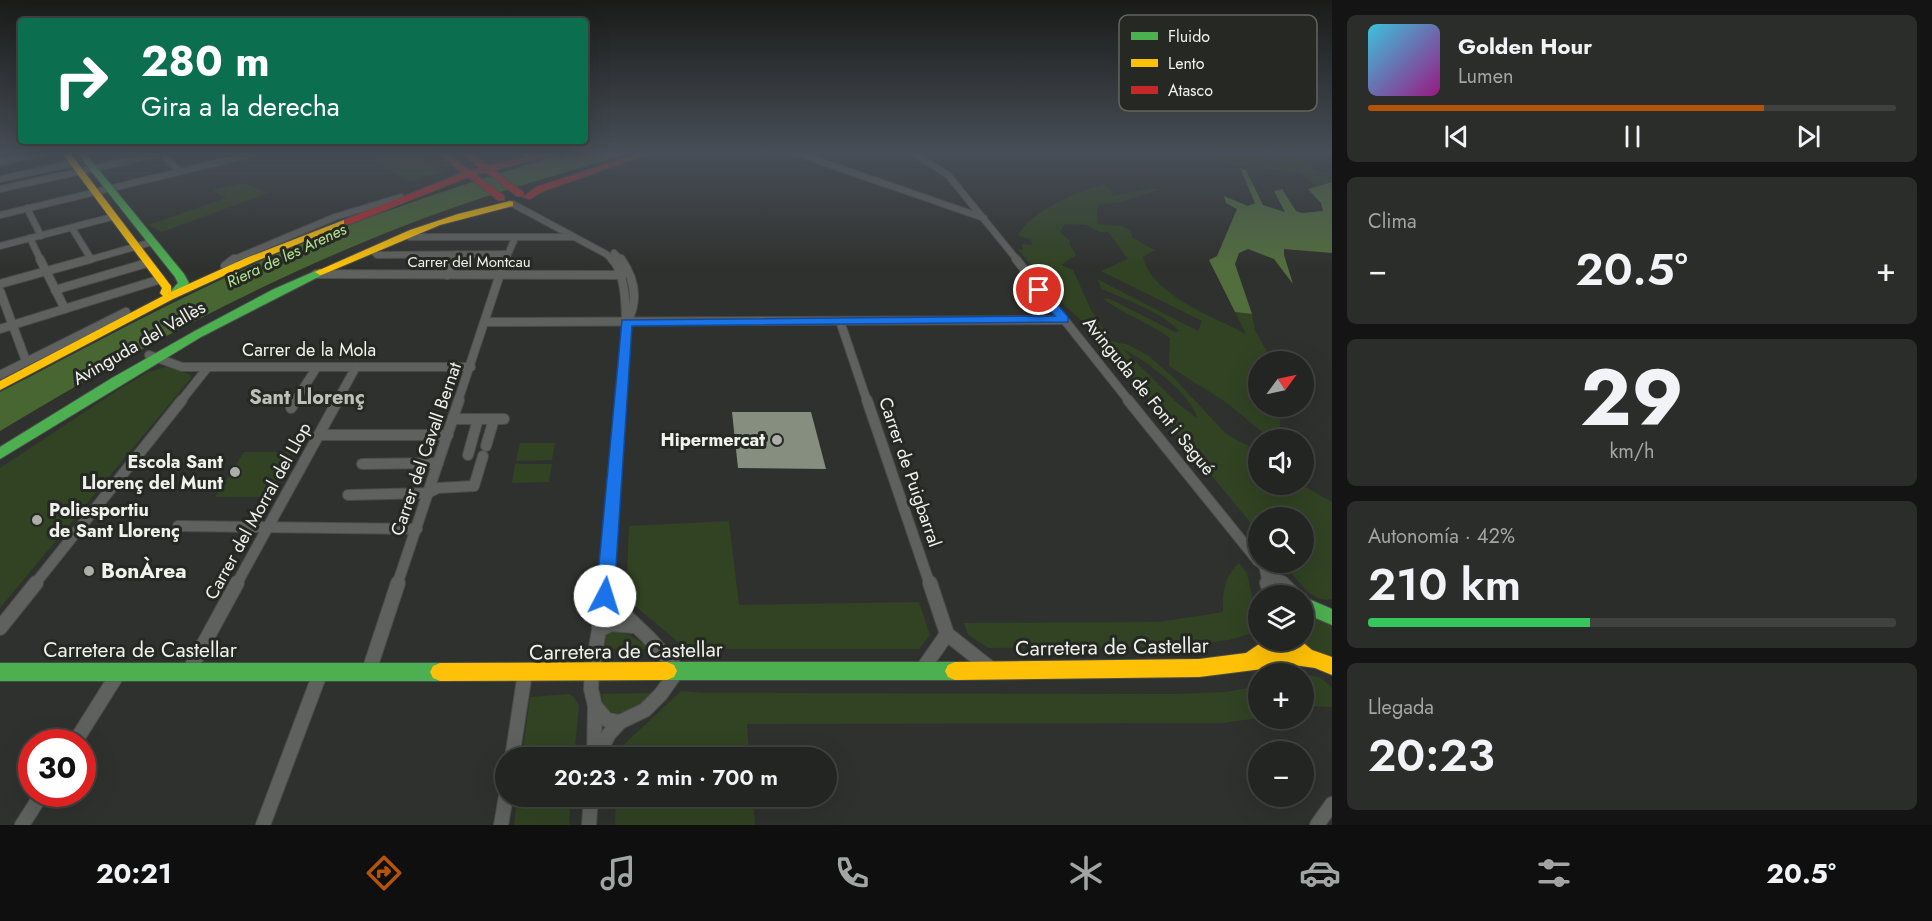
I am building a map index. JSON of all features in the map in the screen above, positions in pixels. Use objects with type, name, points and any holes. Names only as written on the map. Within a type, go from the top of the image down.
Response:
[{"type":"main road","points":[[94,192],[165,290],[182,280],[113,192]]},
{"type":"main road","name":"Avinguda del Vallès","points":[[0,381],[165,290],[267,252],[404,192]]},
{"type":"main road","name":"Avinguda del Vallès","points":[[182,280],[219,268],[412,192]]},
{"type":"main road","points":[[508,192],[515,196]]},
{"type":"main road","name":"Avinguda del Vallès","points":[[0,447],[244,304],[327,264],[431,222],[529,192]]},
{"type":"main road","name":"Avinguda del Vallès","points":[[0,454],[153,356],[222,321],[409,234],[515,196]]},
{"type":"main road","name":"Avinguda del Vallès","points":[[320,274],[479,209]]},
{"type":"main road","name":"Avinguda del Vallès","points":[[0,386],[165,290]]},
{"type":"main road","points":[[1314,608],[1332,617]]},
{"type":"main road","points":[[1252,660],[1265,651]]},
{"type":"main road","points":[[1304,651],[1326,665]]},
{"type":"main road","name":"Carretera de Castellar","points":[[0,672],[525,673],[678,670],[1177,669],[1210,667],[1252,660],[1277,660],[1294,656],[1326,665]]},
{"type":"street","points":[[0,215],[94,192]]},
{"type":"street","points":[[909,192],[983,215]]},
{"type":"street","name":"Avinguda de Font i Sagué","points":[[963,192],[1248,548]]},
{"type":"street","points":[[515,196],[612,258],[623,275],[624,314],[627,322],[605,596],[599,610],[599,630],[592,671],[595,747]]},
{"type":"street","points":[[515,196],[536,211],[612,251],[626,262],[632,274],[633,287],[632,315],[627,322]]},
{"type":"street","points":[[954,207],[974,204]]},
{"type":"street","points":[[27,208],[40,236]]},
{"type":"street","points":[[0,246],[112,217]]},
{"type":"street","points":[[72,228],[91,259]]},
{"type":"street","name":"Avinguda del Vallès","points":[[410,237],[576,237]]},
{"type":"street","points":[[30,238],[65,309]]},
{"type":"street","name":"Carrer del Cavall Bernat","points":[[369,671],[502,275],[507,254],[515,238]]},
{"type":"street","points":[[0,284],[152,242]]},
{"type":"street","points":[[374,252],[377,255],[507,254]]},
{"type":"street","points":[[447,275],[458,254]]},
{"type":"street","points":[[55,290],[147,263]]},
{"type":"street","name":"Carrer del Montcau","points":[[320,274],[623,275]]},
{"type":"street","points":[[0,329],[65,309],[165,290]]},
{"type":"street","points":[[0,291],[26,361]]},
{"type":"street","name":"Avinguda del Vallès","points":[[0,375],[126,312]]},
{"type":"street","points":[[486,322],[1064,320]]},
{"type":"street","name":"Carrer de Puigbarral","points":[[840,321],[947,634]]},
{"type":"street","name":"Carrer de la Mola","points":[[153,356],[182,368],[471,367]]},
{"type":"street","points":[[0,627],[208,367]]},
{"type":"street","points":[[291,408],[316,367]]},
{"type":"street","name":"Carrer del Morral del Llop","points":[[189,671],[356,367]]},
{"type":"street","points":[[348,495],[428,493],[438,488],[474,486],[485,451],[499,419],[454,419]]},
{"type":"street","points":[[468,456],[478,419]]},
{"type":"street","points":[[319,435],[448,435]]},
{"type":"street","points":[[362,464],[438,463]]},
{"type":"street","points":[[178,526],[417,529]]},
{"type":"street","name":"Avinguda de Font i Sagué","points":[[1271,573],[1283,585]]},
{"type":"street","points":[[595,706],[607,720],[620,722],[632,718],[645,710],[661,694],[678,670],[648,637],[605,596]]},
{"type":"street","points":[[599,630],[607,624],[620,623],[635,627]]},
{"type":"street","points":[[922,670],[947,634],[992,670]]},
{"type":"street","points":[[263,825],[321,671]]},
{"type":"street","points":[[83,729],[119,672]]},
{"type":"street","points":[[514,747],[525,673]]},
{"type":"street","points":[[601,747],[620,722]]},
{"type":"street","points":[[1317,825],[1332,804]]},
{"type":"street","points":[[22,825],[34,807]]},
{"type":"street","points":[[501,825],[504,807]]},
{"type":"street","points":[[589,825],[590,807]]},
{"type":"shaded area","points":[[215,192],[268,193],[162,232],[148,225],[226,198]]},
{"type":"shaded area","points":[[1083,192],[1112,192],[1114,193],[1111,196],[1136,192],[1153,192],[1121,202],[1097,205],[1098,224],[1121,226],[1130,230],[1133,238],[1155,250],[1143,257],[1149,271],[1158,283],[1186,303],[1246,334],[1235,312],[1252,314],[1255,330],[1267,351],[1248,351],[1248,417],[1280,417],[1280,429],[1259,429],[1227,403],[1169,366],[1170,338],[1102,298],[1110,299],[1175,332],[1179,331],[1154,312],[1102,289],[1097,279],[1198,331],[1202,321],[1101,271],[1128,259],[1108,232],[1100,232],[1086,225],[1065,224],[1060,232],[1070,241],[1076,255],[1061,265],[1073,270],[1091,310],[1111,341],[1129,345],[1149,356],[1174,378],[1226,434],[1248,446],[1248,495],[1314,495],[1314,492],[1332,502],[1332,599],[1324,600],[1314,596],[1314,585],[1301,585],[1291,573],[1314,573],[1314,507],[1248,507],[1248,520],[1093,331],[1064,305],[1018,249],[1023,250],[1022,244],[1032,245],[1031,239],[1018,236],[1024,227],[1032,218]],"holes":[[[1123,349],[1155,369],[1187,399],[1198,419],[1176,402]]]},
{"type":"shaded area","points":[[1250,192],[1256,192],[1263,205],[1285,212],[1274,192],[1284,192],[1296,211],[1302,213],[1323,211],[1321,203],[1310,192],[1332,192],[1332,253],[1284,249],[1293,284],[1274,259],[1248,249],[1239,253],[1235,264],[1252,314],[1235,312],[1209,260],[1217,256],[1237,209],[1226,203],[1224,196],[1248,206],[1255,203]]},
{"type":"shaded area","name":"Poliesportiu de Sant Llorenç","points":[[166,367],[191,375],[191,378],[0,608],[0,468],[118,390],[148,372]]},
{"type":"shaded area","points":[[520,443],[555,443],[552,460],[516,461]]},
{"type":"shaded area","points":[[244,452],[292,452],[267,497],[215,497]]},
{"type":"shaded area","points":[[515,464],[552,464],[549,482],[512,483]]},
{"type":"shaded area","points":[[729,521],[739,605],[919,602],[930,635],[919,649],[711,649],[702,653],[685,648],[626,598],[629,526]]},
{"type":"shaded area","points":[[1239,563],[1247,573],[1250,585],[1248,634],[1229,640],[1169,647],[989,648],[968,635],[964,623],[1158,622],[1218,613],[1223,611],[1224,591],[1234,568]]},
{"type":"shaded area","points":[[1314,616],[1332,624],[1332,658],[1311,651],[1314,651]]},
{"type":"shaded area","points":[[606,629],[630,635],[651,649],[605,649]]},
{"type":"shaded area","points":[[1314,676],[1332,687],[1332,707],[1314,706]]},
{"type":"shaded area","points":[[1248,688],[1248,719],[1223,723],[747,724],[748,747],[621,747],[681,691],[706,693],[1178,694],[1226,692]]},
{"type":"shaded area","points":[[651,693],[637,706],[626,712],[608,711],[603,704],[602,694]]},
{"type":"shaded area","points":[[568,694],[574,697],[579,706],[575,747],[523,747],[530,697]]},
{"type":"shaded area","points":[[516,807],[570,807],[569,825],[514,825]]},
{"type":"shaded area","points":[[616,807],[754,807],[755,825],[615,825]]},
{"type":"water","name":"Riera de les Arenes","points":[[444,192],[502,192],[349,248],[246,295],[97,374],[0,431],[0,392],[182,298],[256,263],[395,208]]},
{"type":"building","name":"Hipermercat","points":[[732,412],[811,412],[826,469],[738,468]]},
{"type":"traffic: fast","points":[[112,192],[180,276],[184,283],[174,293]]},
{"type":"traffic: fast","points":[[0,454],[78,404],[197,334],[320,272]]},
{"type":"traffic: fast","points":[[1314,609],[1332,617]]},
{"type":"traffic: fast","points":[[667,671],[955,671]]},
{"type":"traffic: fast","points":[[0,672],[440,672]]},
{"type":"traffic: slow","points":[[95,192],[167,288],[165,293]]},
{"type":"traffic: slow","points":[[320,272],[437,223],[510,204]]},
{"type":"traffic: slow","points":[[0,386],[169,297],[250,260],[347,222]]},
{"type":"traffic: slow","points":[[1252,660],[1265,651]]},
{"type":"traffic: slow","points":[[1299,651],[1305,656],[1332,666]]},
{"type":"traffic: slow","points":[[955,671],[1199,668],[1294,656],[1315,660]]},
{"type":"traffic: slow","points":[[440,672],[667,671]]},
{"type":"traffic: jam","points":[[347,222],[424,192]]},
{"type":"traffic: jam","points":[[492,192],[501,198]]},
{"type":"traffic: jam","points":[[517,192],[520,194]]},
{"type":"traffic: jam","points":[[527,197],[536,192]]},
{"type":"place","name":"Hipermercat","points":[[777,440]]},
{"type":"place","name":"Escola Sant Llorenç del Munt","points":[[235,472]]},
{"type":"place","name":"Poliesportiu de Sant Llorenç","points":[[37,520]]},
{"type":"place","name":"BonÀrea","points":[[89,571]]},
{"type":"district","name":"Sant Llorenç","points":[[307,397]]},
{"type":"route","points":[[605,596],[627,322],[1064,320],[1039,290]]}]
